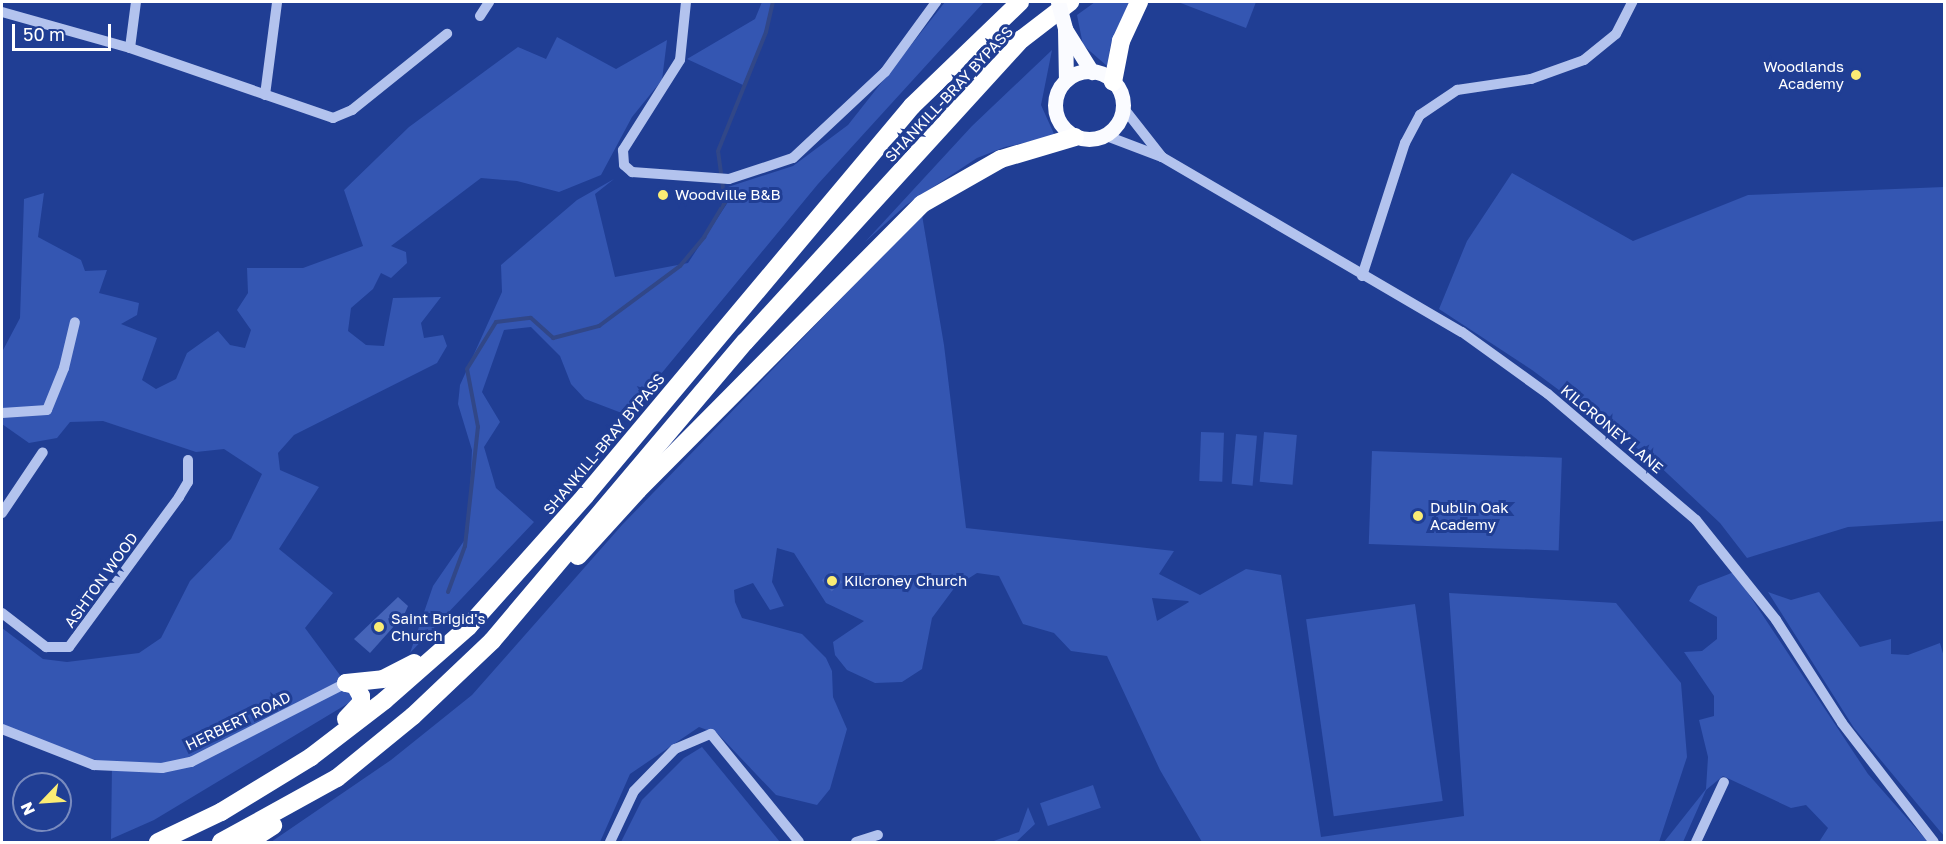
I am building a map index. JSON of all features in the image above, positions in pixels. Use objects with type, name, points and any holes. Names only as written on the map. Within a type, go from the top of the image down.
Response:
[{"type":"highway","name":"SHANKILL-BRAY BYPASS","points":[[158,843],[221,812],[311,757],[418,673],[468,627],[585,496],[802,234],[912,106],[1020,2]]},
{"type":"highway","name":"SHANKILL-BRAY BYPASS","points":[[221,843],[337,778],[413,716],[492,641],[745,342],[1022,39],[1070,2]]},
{"type":"highway","points":[[1113,82],[1121,41],[1140,2]]},
{"type":"highway","points":[[492,641],[922,204],[1001,159],[1075,136]]},
{"type":"highway","points":[[346,683],[398,674],[490,591],[768,260],[802,234]]},
{"type":"highway","points":[[149,843],[240,791],[352,714],[361,696],[355,685],[346,683]]},
{"type":"highway","points":[[248,843],[312,801],[337,778]]},
{"type":"main road","points":[[1058,2],[1065,29],[1066,80],[1057,94],[1056,114],[1075,136],[1104,135],[1115,126],[1122,106],[1113,82],[1092,72],[1065,29]]},
{"type":"main road","points":[[1066,80],[1092,72]]},
{"type":"street","points":[[130,48],[136,2]]},
{"type":"street","points":[[265,95],[277,2]]},
{"type":"street","points":[[480,16],[489,2]]},
{"type":"street","points":[[686,2],[680,60],[623,150],[624,165],[632,172],[729,180],[793,159],[885,72],[936,2]]},
{"type":"street","points":[[1362,276],[1405,143],[1420,115],[1457,90],[1531,80],[1584,60],[1616,34],[1632,2]]},
{"type":"street","points":[[2,12],[130,48],[333,118],[352,110],[447,34]]},
{"type":"street","name":"KILCRONEY LANE","points":[[1122,106],[1162,157]]},
{"type":"street","name":"KILCRONEY LANE","points":[[1104,135],[1162,157],[1362,276],[1462,332],[1548,394],[1696,520],[1776,620],[1842,723],[1934,843]]},
{"type":"street","points":[[2,413],[47,410],[64,368],[75,322]]},
{"type":"street","points":[[2,513],[43,452]]},
{"type":"street","name":"ASHTON WOOD","points":[[2,612],[46,647],[69,647],[179,497],[188,482],[188,460]]},
{"type":"street","name":"HERBERT ROAD","points":[[2,729],[110,769],[162,768],[191,762],[346,683]]},
{"type":"street","points":[[610,843],[634,791],[675,749],[711,734],[800,843]]},
{"type":"street","points":[[1696,843],[1724,782]]},
{"type":"street","points":[[856,843],[878,835]]},
{"type":"shaded area","points":[[762,2],[772,2],[769,25],[743,85],[687,59],[755,19]]},
{"type":"shaded area","points":[[945,2],[984,2],[818,184],[627,415],[585,399],[571,384],[560,356],[531,327],[504,330],[482,392],[500,422],[484,447],[496,488],[534,522],[410,653],[433,586],[468,535],[472,450],[458,404],[460,385],[502,292],[501,265],[577,200],[614,179],[595,194],[615,277],[688,263],[728,202],[728,187],[793,166],[848,125]]},
{"type":"shaded area","points":[[1095,2],[1131,2],[1111,43],[1107,66],[1083,45],[1077,15]]},
{"type":"shaded area","points":[[1178,2],[1256,2],[1246,28]]},
{"type":"shaded area","points":[[557,37],[616,69],[667,40],[662,80],[632,117],[601,175],[559,192],[517,181],[481,178],[391,246],[406,252],[407,263],[391,278],[381,273],[373,289],[351,308],[348,331],[366,345],[384,346],[393,298],[441,297],[421,323],[424,338],[443,335],[447,346],[437,363],[294,435],[278,453],[280,470],[319,487],[279,549],[333,593],[305,628],[357,698],[154,820],[111,839],[112,765],[2,731],[2,628],[43,659],[67,662],[139,653],[161,638],[190,581],[231,539],[262,474],[224,449],[196,452],[103,421],[70,422],[57,438],[29,443],[2,424],[2,352],[20,318],[24,199],[44,193],[38,237],[81,260],[85,271],[107,270],[99,293],[139,303],[137,315],[121,324],[157,338],[142,380],[156,389],[176,379],[187,353],[218,331],[230,345],[245,348],[251,330],[237,310],[248,293],[247,268],[303,268],[363,246],[344,190],[409,127],[518,47],[546,59]]},
{"type":"shaded area","points":[[1052,50],[1041,105],[1055,136],[1005,147],[977,158],[906,205],[865,242],[972,126]]},
{"type":"shaded area","points":[[1512,173],[1633,241],[1748,195],[1944,187],[1944,521],[1848,527],[1747,558],[1720,523],[1653,460],[1532,370],[1439,309],[1467,241]]},
{"type":"shaded area","points":[[922,215],[944,345],[966,528],[1174,551],[1159,574],[1200,595],[1246,569],[1281,575],[1321,837],[1464,816],[1449,593],[1616,603],[1681,683],[1687,757],[1659,842],[1202,842],[1160,770],[1107,656],[1071,651],[1054,633],[1023,624],[999,576],[977,573],[955,587],[932,618],[922,669],[902,682],[875,683],[847,670],[835,655],[833,642],[864,621],[826,603],[794,553],[777,548],[772,582],[784,606],[770,610],[753,583],[734,590],[735,602],[742,618],[802,634],[826,658],[832,671],[833,697],[847,729],[830,789],[817,805],[776,795],[718,734],[699,727],[630,774],[600,842],[271,842],[391,760],[472,695],[622,525]],"holes":[[[1152,598],[1189,602],[1157,621]]]},
{"type":"shaded area","points":[[1201,432],[1224,433],[1222,482],[1199,481]]},
{"type":"shaded area","points":[[1264,432],[1297,435],[1293,485],[1260,482]]},
{"type":"shaded area","points":[[1236,434],[1257,436],[1253,486],[1232,484]]},
{"type":"shaded area","points":[[1372,451],[1562,458],[1559,551],[1369,544]]},
{"type":"shaded area","points":[[1734,572],[1868,774],[1928,842],[1819,842],[1828,828],[1806,805],[1791,808],[1723,776],[1706,790],[1683,842],[1664,842],[1706,789],[1708,757],[1699,720],[1714,716],[1714,696],[1684,652],[1702,651],[1717,639],[1717,617],[1689,601],[1698,586]]},
{"type":"shaded area","points":[[1768,592],[1791,600],[1819,592],[1860,647],[1891,639],[1891,654],[1908,655],[1940,643],[1944,657],[1944,836],[1854,728]]},
{"type":"shaded area","points":[[1415,604],[1443,801],[1334,816],[1306,619]]},
{"type":"shaded area","points":[[702,747],[780,842],[621,842],[642,800],[684,758]]},
{"type":"shaded area","points":[[1093,785],[1101,808],[1048,826],[1040,803]]},
{"type":"shaded area","points":[[1028,807],[1035,824],[1016,842],[991,842],[1019,832]]},
{"type":"building","name":"Kilcroney Church","points":[[832,571],[842,582],[832,592],[822,580]]},
{"type":"building","name":"Saint Brigid's Church","points":[[398,597],[408,606],[404,615],[370,653],[354,639]]},
{"type":"waterway","points":[[448,592],[465,546],[478,427],[467,369],[496,322],[531,318],[553,338],[599,326],[680,266],[704,237],[725,202],[718,151],[766,32],[773,2]]},
{"type":"place","name":"Woodlands Academy","points":[[1856,75]]},
{"type":"place","name":"Woodville B&B","points":[[663,195]]},
{"type":"place","name":"Dublin Oak Academy","points":[[1418,516]]},
{"type":"place","name":"Kilcroney Church","points":[[832,581]]},
{"type":"place","name":"Saint Brigid's Church","points":[[379,627]]}]
